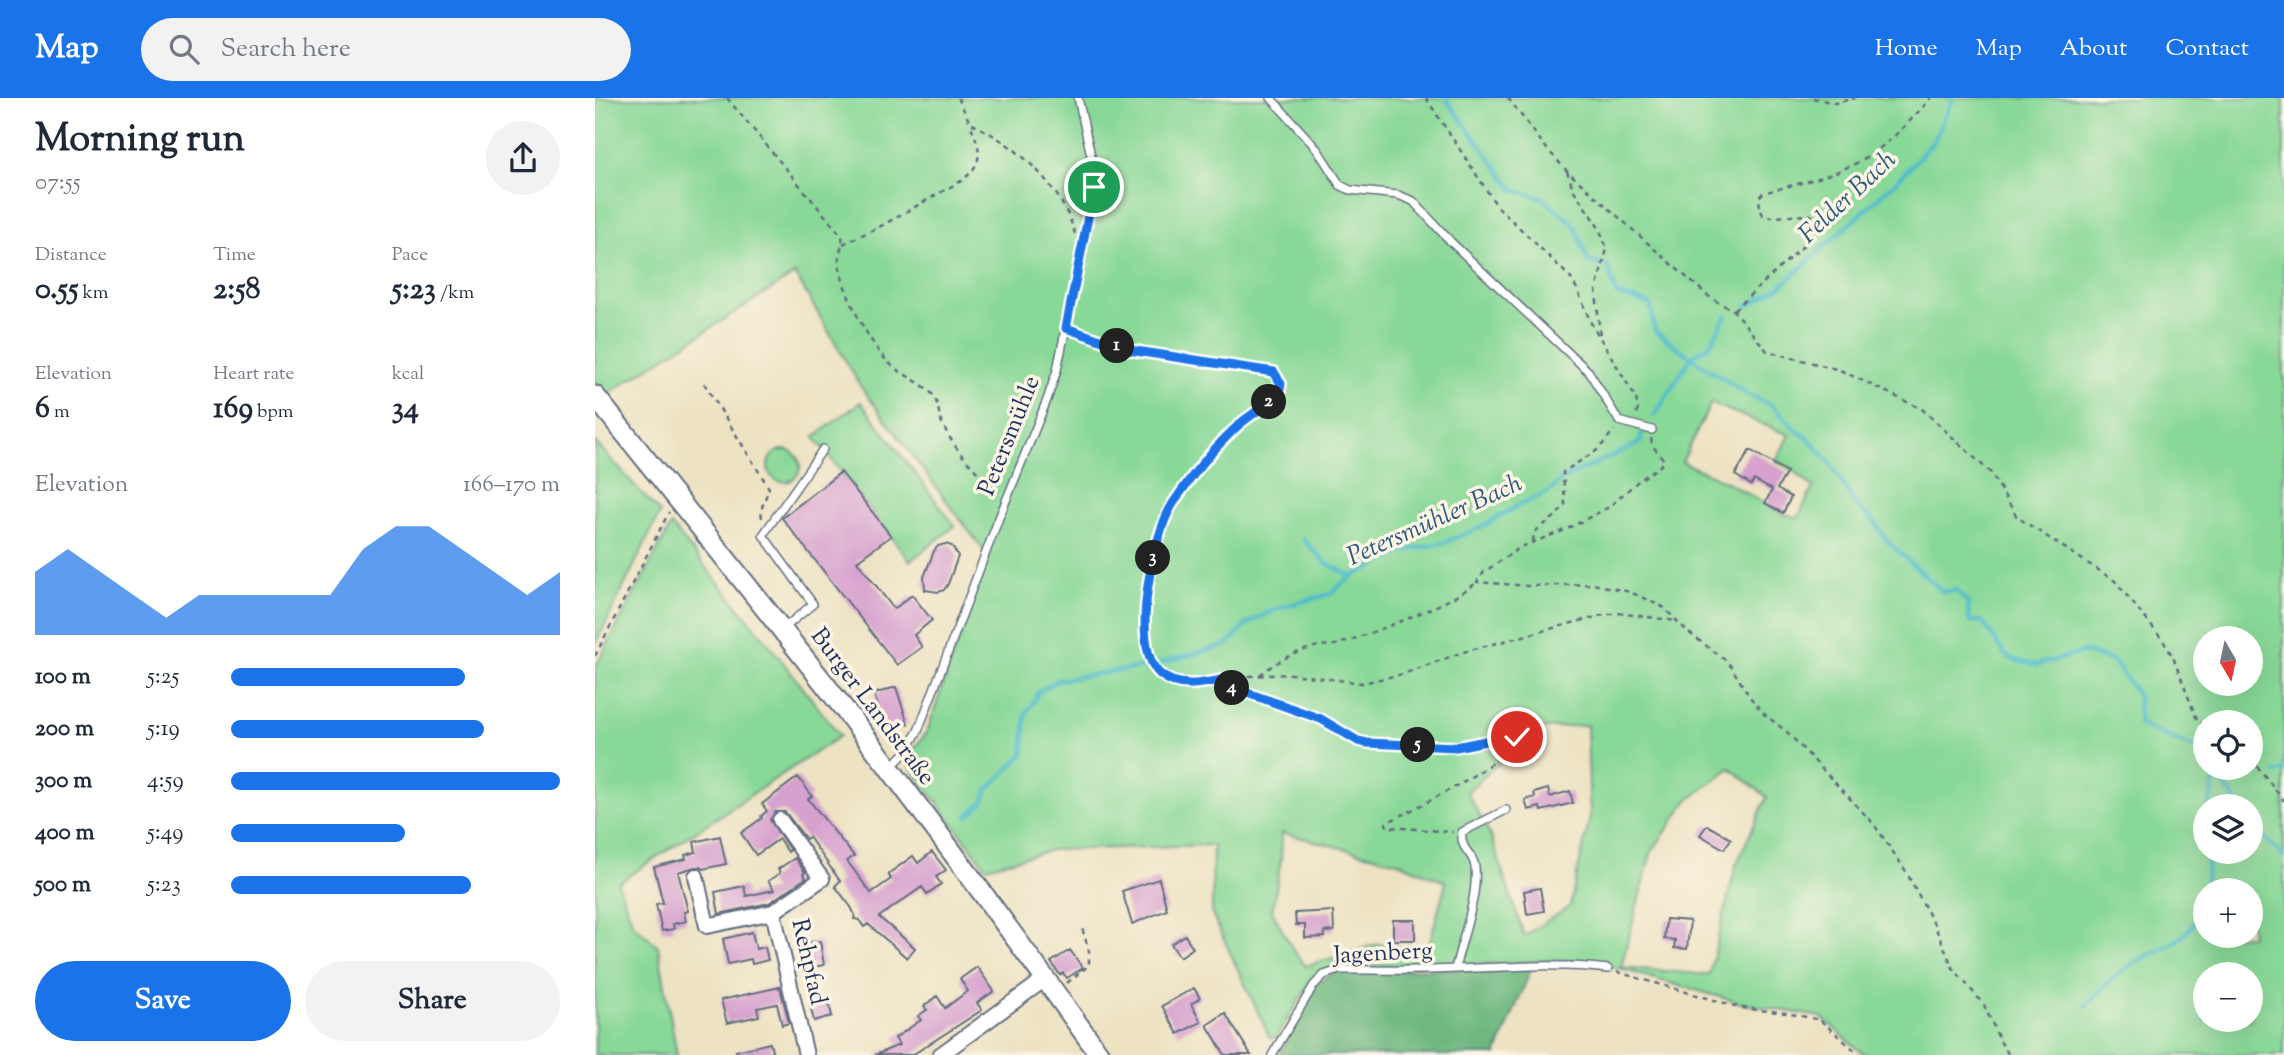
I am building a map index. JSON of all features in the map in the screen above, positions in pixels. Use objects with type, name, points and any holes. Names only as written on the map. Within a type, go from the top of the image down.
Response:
[{"type":"main road","name":"Burger Landstraße","points":[[595,396],[782,630],[1054,983],[1100,1055]]},
{"type":"street","points":[[773,912],[822,879],[780,820]]},
{"type":"street","name":"Rehpfad","points":[[696,876],[707,926],[773,912],[806,1055]]},
{"type":"street","points":[[940,1055],[1054,983]]},
{"type":"lane","name":"Petersmühle","points":[[890,769],[905,753],[918,730],[1057,370],[1094,187],[1092,160],[1078,98]]},
{"type":"lane","points":[[1271,98],[1317,149],[1340,185],[1350,190],[1398,195],[1413,201],[1451,242],[1589,372],[1619,421],[1652,430]]},
{"type":"lane","points":[[782,630],[813,604],[763,535],[823,449]]},
{"type":"lane","points":[[1462,832],[1506,810]]},
{"type":"lane","name":"Jagenberg","points":[[1455,969],[1467,922],[1475,866],[1463,848],[1462,832]]},
{"type":"lane","name":"Jagenberg","points":[[1272,1055],[1314,985],[1324,975],[1339,970],[1573,965],[1608,969]]},
{"type":"path","points":[[727,98],[842,236],[843,244],[838,256],[840,271],[869,334],[889,362],[935,397],[942,424],[956,446],[985,482],[1007,497]]},
{"type":"path","points":[[843,244],[953,186],[973,171],[978,163],[979,153],[958,98]]},
{"type":"path","points":[[1426,98],[1497,206],[1570,277],[1591,323],[1636,398],[1638,409],[1632,423]]},
{"type":"path","points":[[1508,98],[1547,149],[1567,170],[1712,299],[1733,310],[1767,351],[1851,374],[1922,409],[1991,473],[2017,517],[2115,581],[2162,639],[2181,676],[2193,710]]},
{"type":"path","points":[[1813,98],[1835,103],[1855,98]]},
{"type":"path","points":[[1733,310],[1802,247],[1817,226],[1815,217],[1810,215],[1763,215],[1759,197],[1763,193],[1821,177],[1860,160],[1880,148],[1931,98]]},
{"type":"path","points":[[970,124],[993,134],[1041,175],[1065,206],[1081,254]]},
{"type":"path","points":[[1567,170],[1573,189],[1599,228],[1607,249],[1596,290],[1600,337]]},
{"type":"path","points":[[1066,328],[1129,350],[1274,372],[1280,380],[1279,394],[1227,436],[1181,493],[1165,518],[1153,558],[1146,602],[1146,631],[1153,665],[1157,672],[1174,682],[1185,684],[1291,674],[1344,682],[1378,680],[1428,666],[1472,649],[1585,618],[1618,612],[1677,621]]},
{"type":"path","points":[[704,383],[769,488],[761,510],[763,535]]},
{"type":"path","points":[[1533,541],[1534,532],[1556,516],[1565,505],[1561,474],[1603,446],[1619,421]]},
{"type":"path","points":[[1260,675],[1270,666],[1312,648],[1338,644],[1460,594],[1502,559],[1533,541],[1565,530],[1609,507],[1664,460],[1652,445],[1652,430]]},
{"type":"path","points":[[595,656],[677,498]]},
{"type":"path","points":[[1477,582],[1529,586],[1593,584],[1616,587],[1663,607],[1728,662],[1743,688],[1764,714],[1787,732],[1873,823],[1904,868],[1933,922],[1953,968],[1984,1005],[2009,1055]]},
{"type":"path","points":[[1221,680],[1225,685],[1321,719],[1358,741],[1367,743],[1456,747],[1515,735],[1517,742],[1497,758],[1444,792],[1386,823],[1387,827],[1462,832]]},
{"type":"path","points":[[2263,774],[2284,801]]},
{"type":"path","points":[[1054,983],[1089,964],[1089,951],[1082,928]]},
{"type":"path","points":[[1608,969],[1742,1008],[1820,1020],[1860,1055]]},
{"type":"green space","points":[[595,98],[2284,98],[2284,1055],[1865,1055],[1821,1017],[1745,1004],[1613,967],[1566,960],[1447,966],[1336,966],[1313,978],[1276,1038],[1270,1038],[1212,914],[1213,845],[1052,850],[986,867],[905,760],[927,732],[987,555],[861,387],[795,274],[606,395],[595,381]],"holes":[[[1711,403],[1789,435],[1776,461],[1794,471],[1813,487],[1798,518],[1784,514],[1726,482],[1682,462]],[[1587,725],[1590,817],[1570,906],[1524,936],[1491,837],[1467,792],[1536,729]],[[1730,768],[1767,797],[1736,865],[1709,975],[1621,967],[1651,853],[1687,801]],[[1282,833],[1398,862],[1446,882],[1427,952],[1378,944],[1305,966],[1272,911],[1281,860]]]},
{"type":"green space","points":[[861,402],[955,526],[910,561],[814,437]]},
{"type":"green space","points":[[595,442],[660,513],[595,645]]},
{"type":"green space","points":[[784,450],[796,454],[800,466],[796,478],[784,482],[772,478],[768,466],[772,454]]},
{"type":"green space","points":[[671,525],[765,639],[840,736],[618,883],[633,924],[658,946],[677,1055],[595,1055],[595,668]]},
{"type":"green space","points":[[1531,969],[1496,1055],[1279,1055],[1314,985],[1339,970]]},
{"type":"building","points":[[1750,450],[1787,472],[1777,489],[1791,497],[1783,513],[1765,503],[1772,490],[1754,480],[1751,485],[1735,475]]},
{"type":"building","points":[[841,472],[891,536],[857,561],[894,609],[912,595],[932,620],[914,635],[922,647],[897,665],[782,518]]},
{"type":"building","points":[[945,544],[952,546],[958,556],[948,584],[944,590],[938,592],[925,590],[924,577],[934,551]]},
{"type":"building","points":[[896,687],[908,724],[886,731],[874,694]]},
{"type":"building","points":[[798,777],[812,796],[808,799],[854,856],[847,861],[871,893],[891,879],[888,874],[913,856],[918,863],[932,852],[946,870],[936,877],[941,884],[927,894],[922,887],[879,917],[915,948],[907,958],[868,924],[864,927],[859,920],[854,919],[851,907],[835,886],[840,881],[809,837],[806,839],[785,812],[775,812],[770,820],[790,850],[788,852],[779,839],[756,855],[741,833],[762,818],[767,811],[762,804]]},
{"type":"building","points":[[1548,789],[1550,797],[1570,791],[1573,803],[1541,811],[1540,807],[1528,810],[1525,800],[1535,797],[1534,793]]},
{"type":"building","points":[[1707,825],[1731,839],[1724,849],[1700,835]]},
{"type":"building","points":[[720,836],[726,864],[703,869],[695,867],[678,872],[688,911],[684,912],[686,921],[673,924],[674,929],[662,931],[656,904],[663,903],[654,867],[686,859],[685,855],[696,852],[694,842]]},
{"type":"building","points":[[795,858],[806,878],[769,903],[719,914],[715,892],[744,886],[746,896],[774,890],[768,881],[780,873],[778,869]]},
{"type":"building","points":[[1159,879],[1167,910],[1132,924],[1122,891]]},
{"type":"building","points":[[1540,888],[1544,911],[1527,914],[1524,891]]},
{"type":"building","points":[[1333,911],[1334,931],[1324,932],[1325,937],[1305,938],[1305,925],[1296,925],[1295,913]]},
{"type":"building","points":[[1666,919],[1690,921],[1687,949],[1674,948],[1675,940],[1664,939]]},
{"type":"building","points":[[1393,920],[1415,920],[1415,940],[1393,940]]},
{"type":"building","points":[[752,932],[756,949],[765,947],[768,960],[752,964],[751,959],[728,964],[723,939]]},
{"type":"building","points":[[1185,935],[1193,948],[1180,957],[1171,944]]},
{"type":"building","points":[[820,941],[824,965],[802,969],[798,944]]},
{"type":"building","points":[[1070,950],[1083,968],[1067,978],[1063,973],[1060,975],[1051,962]]},
{"type":"building","points":[[977,967],[994,991],[977,1003],[982,1010],[912,1055],[875,1055],[899,1045],[895,1038],[921,1020],[918,1016],[927,1010],[924,1006],[937,996],[945,1008],[968,991],[960,979]]},
{"type":"building","points":[[780,987],[789,1023],[782,1025],[777,1004],[757,1008],[759,1016],[727,1023],[721,1000]]},
{"type":"building","points":[[1194,988],[1200,998],[1191,1004],[1201,1022],[1178,1034],[1162,1006]]},
{"type":"building","points":[[828,1000],[832,1016],[814,1021],[810,1005]]},
{"type":"building","points":[[1225,1013],[1251,1055],[1225,1055],[1207,1025]]},
{"type":"building","points":[[770,1043],[773,1055],[737,1055],[736,1051]]},
{"type":"waterway","points":[[1445,98],[1514,190],[1542,198],[1575,225],[1588,261],[1608,266],[1616,294],[1650,304],[1655,331],[1749,395],[1773,406],[1796,430],[1807,437],[1829,461],[1856,506],[1874,521],[1887,541],[1943,592],[1956,590],[1968,603],[1969,621],[1982,621],[2006,656],[2036,665],[2084,652],[2114,661],[2138,696],[2139,724],[2193,748]]},
{"type":"waterway","name":"Felder Bach","points":[[1747,306],[1780,287],[1898,180],[1933,142],[1953,98]]},
{"type":"waterway","name":"Petersmühler Bach","points":[[1654,416],[1692,356],[1709,346],[1726,316]]},
{"type":"waterway","name":"Petersmühler Bach","points":[[1160,663],[1227,645],[1248,623],[1279,608],[1330,594],[1352,576],[1404,551],[1443,543],[1479,528],[1550,491],[1562,479],[1640,443],[1642,434]]},
{"type":"waterway","points":[[1303,539],[1326,563],[1352,576]]},
{"type":"waterway","name":"Petersmühler Bach","points":[[968,816],[983,802],[988,789],[1023,755],[1026,713],[1037,693],[1058,680],[1142,667]]},
{"type":"waterway","points":[[2276,773],[2284,770]]},
{"type":"waterway","points":[[2212,794],[2214,780]]},
{"type":"waterway","points":[[2220,780],[2231,794]]},
{"type":"waterway","points":[[2263,836],[2284,857]]},
{"type":"waterway","points":[[2206,878],[2208,864]]},
{"type":"waterway","points":[[2086,1006],[2120,972],[2177,940],[2193,924]]},
{"type":"route","points":[[1094,187],[1066,328],[1129,350],[1162,357],[1274,372],[1281,384],[1281,390],[1274,400],[1242,422],[1202,464],[1165,518],[1158,534],[1146,602],[1146,631],[1150,655],[1157,672],[1174,682],[1185,684],[1221,680],[1235,690],[1321,719],[1358,741],[1367,743],[1456,747],[1515,735],[1517,737]]}]
